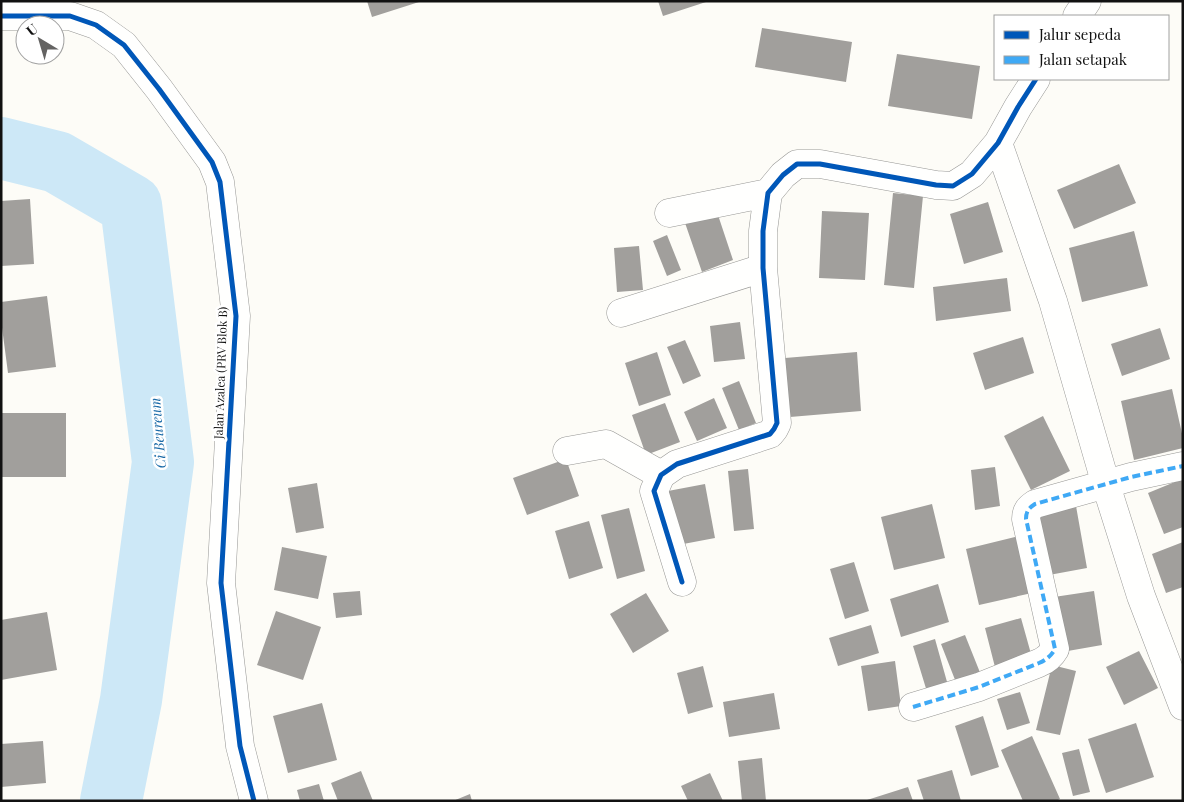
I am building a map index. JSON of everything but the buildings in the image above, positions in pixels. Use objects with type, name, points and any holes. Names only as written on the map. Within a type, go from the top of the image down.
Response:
[{"type":"street","points":[[1078,15],[1087,1]]},
{"type":"street","name":"Jalan Azalea (PRV Blok B)","points":[[1,16],[70,16],[96,25],[124,46],[159,89],[212,162],[220,182],[236,316],[221,583],[240,746],[254,801]]},
{"type":"street","points":[[682,582],[654,492],[661,475],[677,464],[770,434],[777,423],[763,268],[763,231],[768,193],[782,175],[797,164],[820,164],[936,185],[953,186],[972,174],[998,143],[1035,80]]},
{"type":"street","points":[[998,143],[1053,301],[1106,485],[1142,596],[1183,706]]},
{"type":"street","points":[[669,213],[768,193]]},
{"type":"street","points":[[621,313],[763,268]]},
{"type":"street","points":[[567,450],[606,444],[661,475]]},
{"type":"street","points":[[913,707],[979,687],[1044,661],[1052,654],[1054,649],[1026,519],[1027,510],[1035,504],[1131,477],[1183,466]]},
{"type":"waterway","name":"Ci Beureum","points":[[1,148],[57,162],[131,205],[163,462],[131,700],[111,801]]},
{"type":"marked path","points":[[913,707],[979,687],[1044,661],[1055,649],[1026,519],[1027,512],[1031,507],[1035,504],[1131,477],[1183,466]]},
{"type":"cycle path","points":[[1,16],[70,16],[96,25],[124,45],[159,89],[212,162],[220,182],[236,316],[221,583],[240,746],[254,801]]},
{"type":"cycle path","points":[[682,582],[654,491],[661,475],[677,464],[770,434],[777,423],[763,268],[763,231],[768,193],[783,175],[797,164],[820,164],[936,185],[953,186],[972,174],[998,143],[1035,80]]}]
